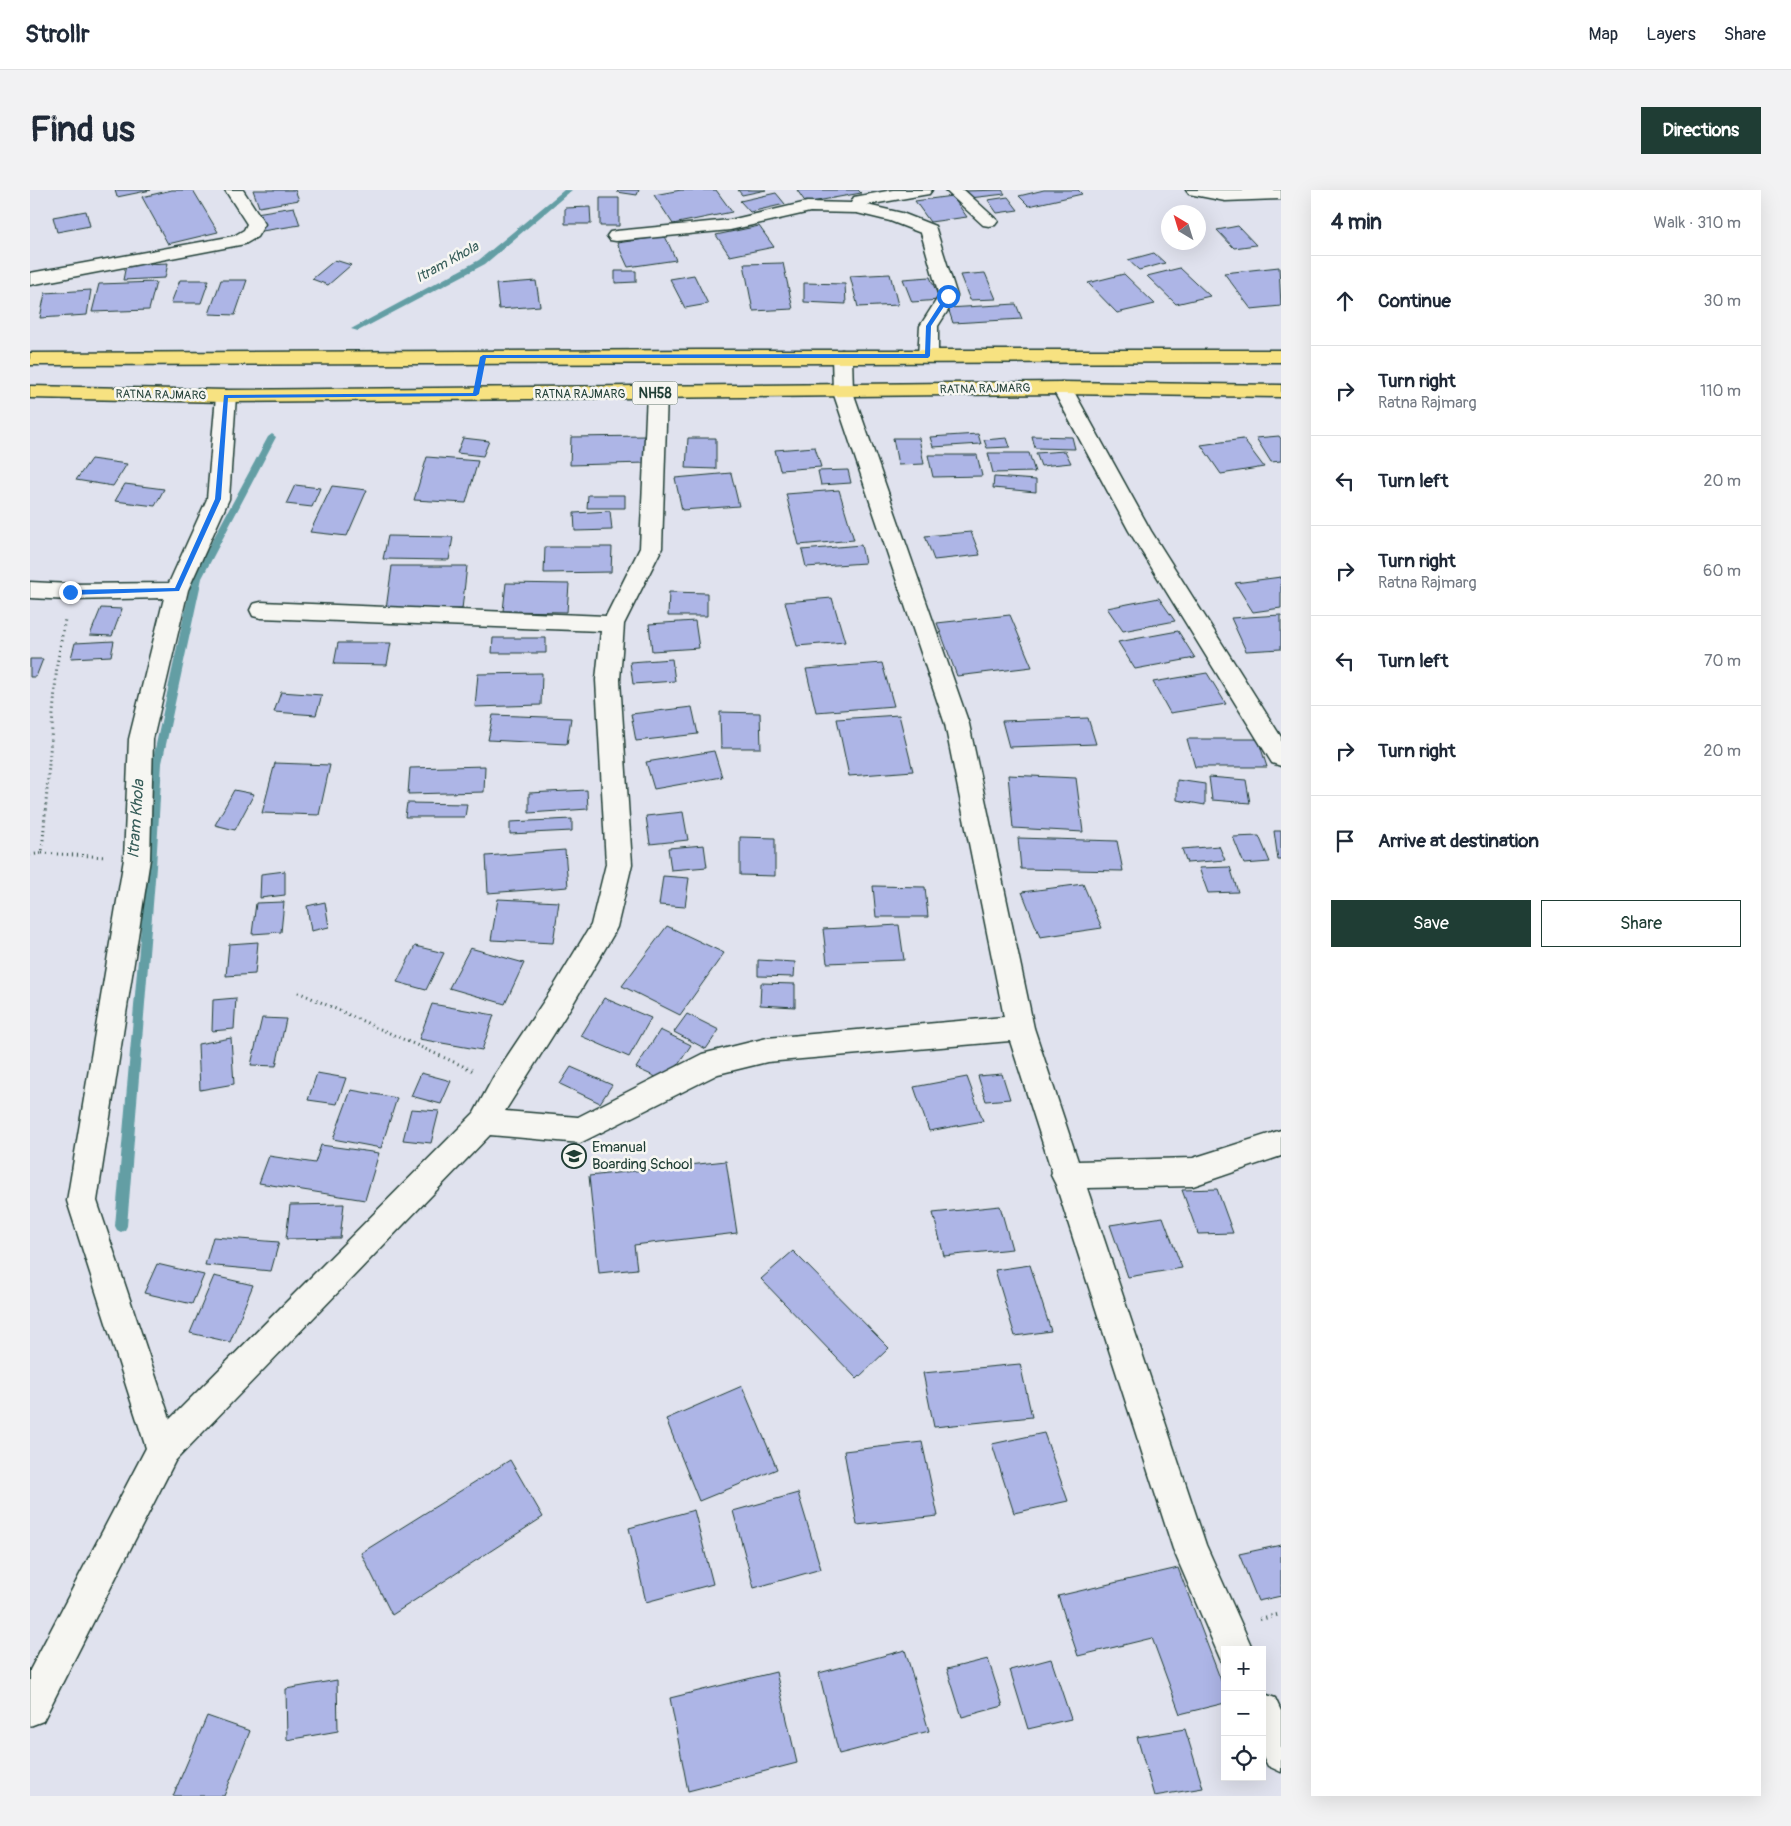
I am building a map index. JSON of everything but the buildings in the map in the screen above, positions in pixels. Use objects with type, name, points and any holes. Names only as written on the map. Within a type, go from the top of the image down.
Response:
[{"type":"main road","points":[[30,359],[1281,356]]},
{"type":"main road","points":[[476,394],[483,357]]},
{"type":"main road","points":[[115,394],[130,358]]},
{"type":"main road","name":"RATNA RAJMARG","points":[[30,392],[226,396],[843,392],[1062,388],[1281,391]]},
{"type":"street","points":[[30,279],[239,240],[251,233],[256,224],[234,190]]},
{"type":"street","points":[[857,208],[860,202],[923,190]]},
{"type":"street","points":[[954,190],[990,220]]},
{"type":"street","points":[[1195,190],[1225,196],[1281,194]]},
{"type":"street","points":[[616,236],[730,226],[801,210],[802,201],[857,208],[896,217],[929,230],[948,296],[929,326],[928,356]]},
{"type":"street","points":[[842,356],[843,392],[957,724],[1020,1028],[1190,1550],[1233,1646]]},
{"type":"street","points":[[1062,388],[1140,531],[1281,757]]},
{"type":"street","points":[[30,1708],[163,1449],[484,1122],[504,1085],[564,994],[604,927],[619,864],[608,680],[613,624],[651,548],[657,393]]},
{"type":"street","points":[[163,1449],[82,1201],[137,859],[140,739],[177,590],[218,499],[226,396]]},
{"type":"street","points":[[30,590],[70,592],[177,590]]},
{"type":"street","points":[[261,610],[613,624]]},
{"type":"street","points":[[484,1122],[580,1130],[712,1063],[767,1050],[1020,1028]]},
{"type":"street","points":[[1066,1174],[1193,1172],[1281,1143]]},
{"type":"street","points":[[1266,1720],[1281,1753]]},
{"type":"path","points":[[42,853],[57,664],[70,592]]},
{"type":"path","points":[[30,855],[42,853],[137,859]]},
{"type":"path","points":[[298,992],[504,1085]]},
{"type":"waterway","name":"Itram Khola","points":[[355,329],[482,262],[568,190]]},
{"type":"waterway","name":"Itram Khola","points":[[121,1226],[151,867],[157,763],[197,578],[272,437]]},
{"type":"place","name":"Emanual Boarding School","points":[[574,1156]]},
{"type":"route","points":[[70,592],[177,590],[218,499],[226,396],[476,394],[483,357],[928,356],[929,326],[948,296]]}]
